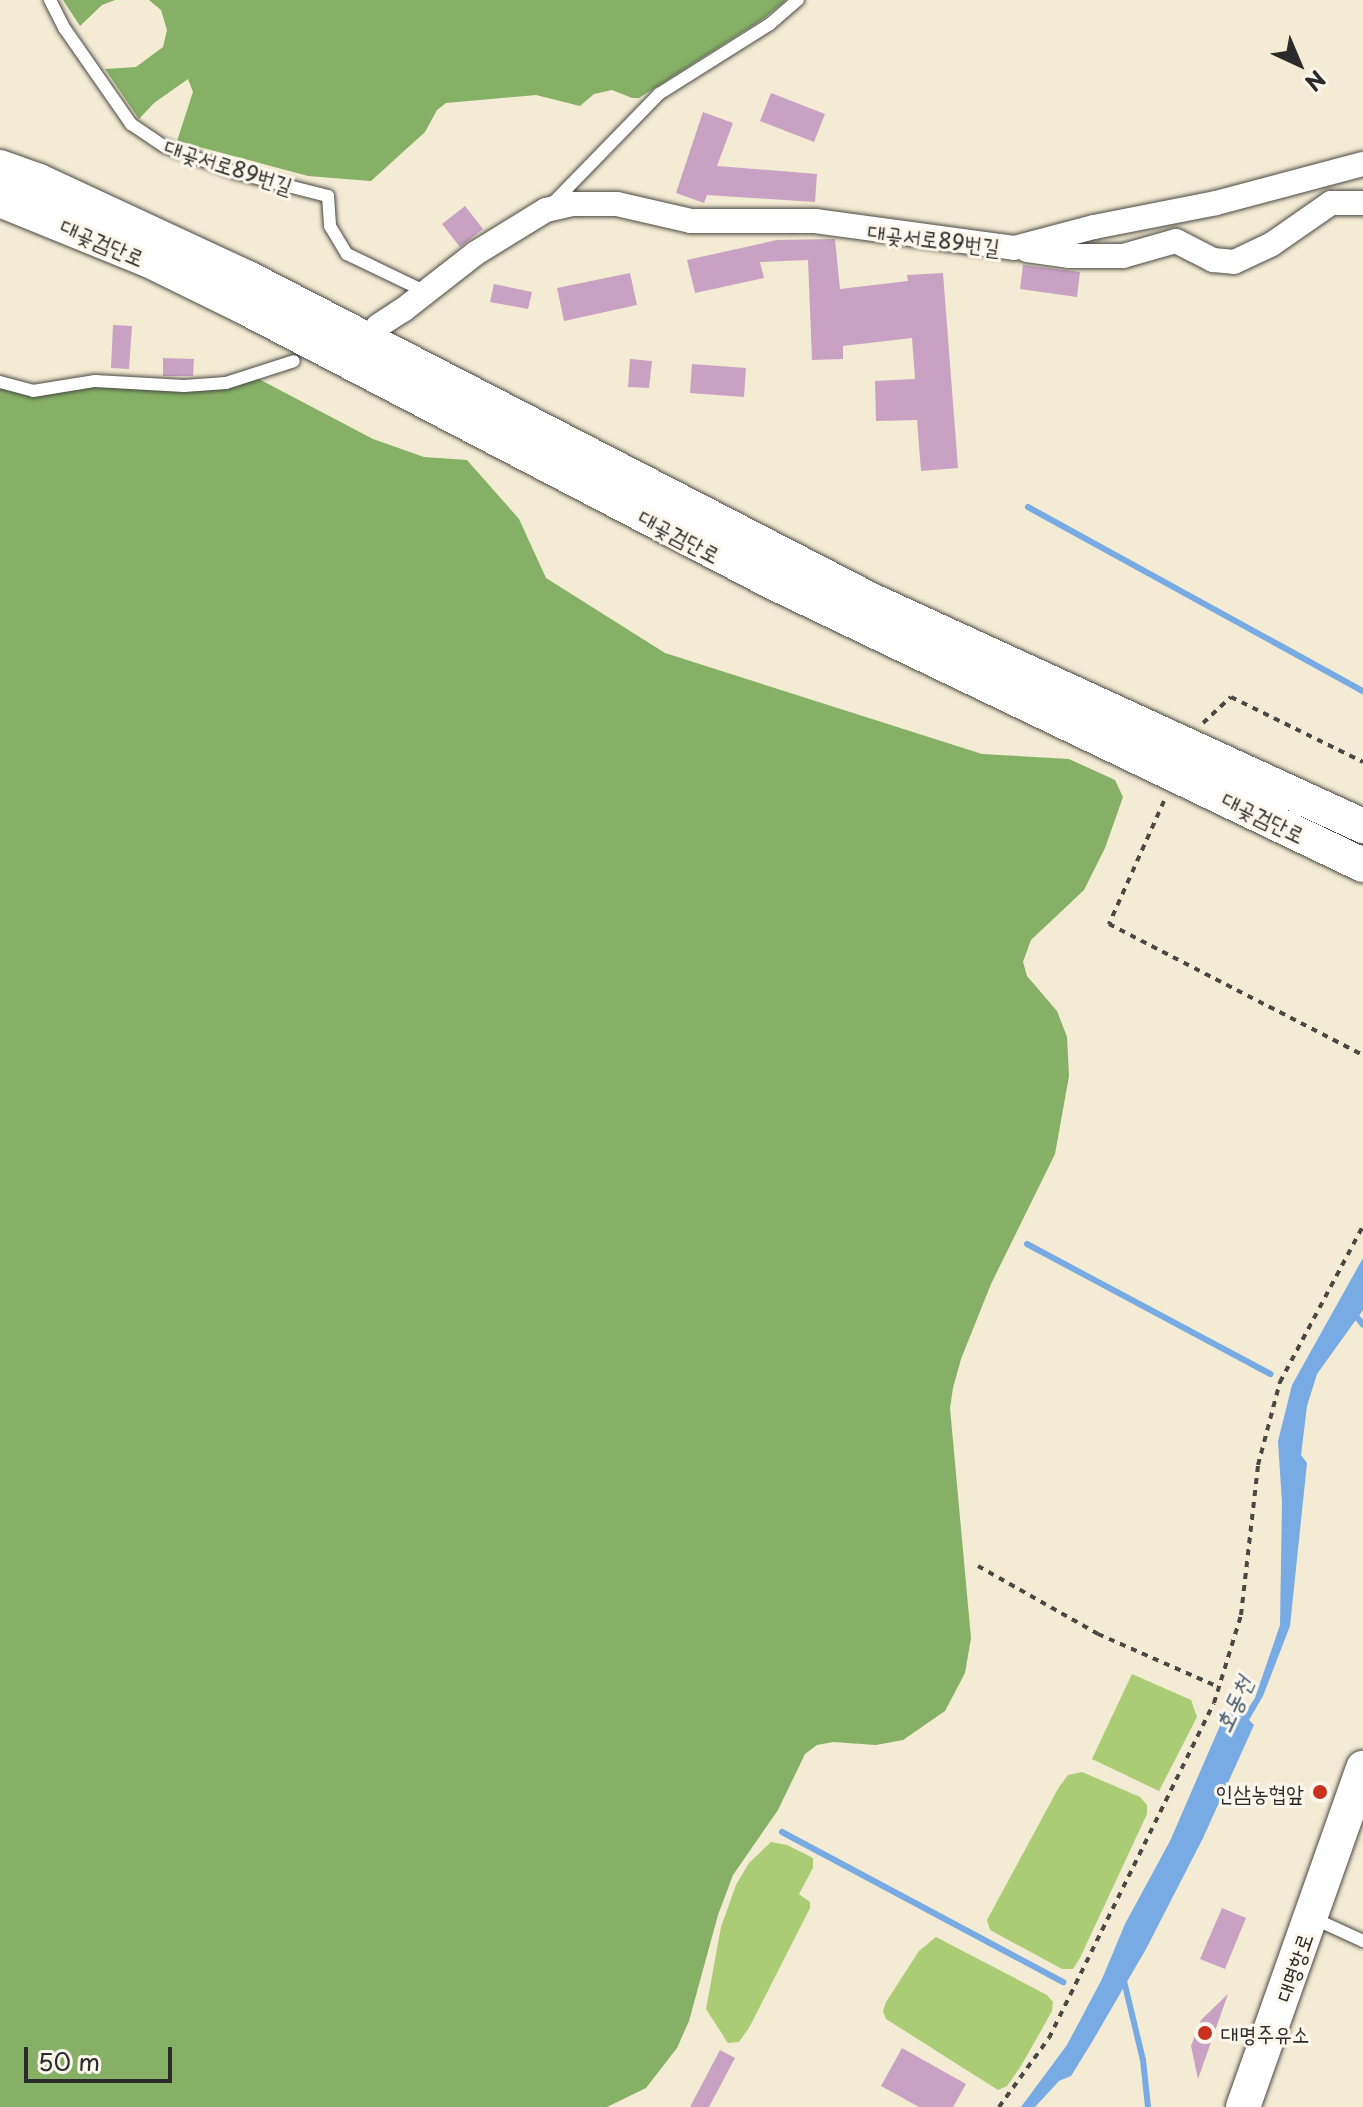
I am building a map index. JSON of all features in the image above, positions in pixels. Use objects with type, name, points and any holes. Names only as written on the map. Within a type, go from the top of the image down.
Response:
[{"type":"main road","name":"대곶검단로","points":[[0,167],[39,181],[248,278],[869,599],[1363,826]]},
{"type":"main road","name":"대곶검단로","points":[[0,200],[134,254],[229,299],[772,582],[1363,865]]},
{"type":"main road","name":"대명항로","points":[[1243,2107],[1363,1768]]},
{"type":"street","name":"대곶서로89번길","points":[[378,326],[476,253],[546,210],[594,202],[635,208],[677,220],[801,220],[1014,248],[1094,227],[1216,203],[1363,164]]},
{"type":"street","points":[[1014,248],[1069,256],[1123,256],[1176,241],[1213,260],[1234,262],[1272,244],[1331,203],[1363,203]]},
{"type":"lane","name":"대곶서로89번길","points":[[50,0],[65,29],[131,124],[179,152],[237,173],[328,196],[330,226],[347,254],[426,292]]},
{"type":"lane","name":"대곶서로89번길","points":[[546,210],[659,94],[770,24],[798,0]]},
{"type":"lane","points":[[0,382],[33,391],[95,381],[198,385],[226,383],[294,361]]},
{"type":"lane","name":"대명항로","points":[[1310,1917],[1363,1941]]},
{"type":"path","points":[[1203,723],[1231,697],[1363,762]]},
{"type":"path","points":[[1164,801],[1109,924],[1363,1055]]},
{"type":"path","points":[[999,2107],[1049,2038],[1144,1848],[1219,1687],[1241,1615],[1258,1465],[1280,1382],[1363,1226]]},
{"type":"path","points":[[978,1566],[1098,1634],[1219,1687]]},
{"type":"green space","points":[[63,0],[115,0],[102,5],[80,26]]},
{"type":"green space","points":[[149,0],[786,0],[763,19],[639,98],[612,90],[594,94],[580,106],[536,95],[446,103],[437,110],[425,132],[371,181],[308,176],[177,141],[193,92],[188,79],[154,103],[139,119],[105,69],[136,67],[163,47],[167,30],[161,10]]},
{"type":"green space","points":[[251,375],[373,439],[424,457],[467,460],[519,519],[546,578],[665,653],[982,754],[1069,759],[1115,780],[1123,797],[1105,848],[1084,890],[1031,940],[1023,962],[1027,976],[1057,1011],[1067,1037],[1069,1076],[1055,1154],[991,1284],[961,1359],[953,1388],[950,1408],[971,1638],[965,1673],[945,1711],[903,1740],[876,1745],[833,1742],[817,1745],[805,1754],[778,1810],[733,1875],[718,1915],[689,2021],[677,2048],[646,2088],[607,2107],[0,2107],[0,382],[33,391],[95,381],[184,386]]},
{"type":"green space","points":[[1132,1674],[1191,1700],[1197,1717],[1159,1791],[1092,1759]]},
{"type":"green space","points":[[1082,1772],[1140,1797],[1147,1805],[1147,1814],[1080,1958],[1073,1969],[1062,1969],[990,1930],[987,1920],[1059,1787],[1068,1775]]},
{"type":"green space","points":[[771,1842],[787,1845],[813,1858],[813,1868],[799,1894],[810,1902],[810,1908],[750,2026],[739,2042],[728,2043],[706,2009],[721,1927],[736,1885],[749,1863]]},
{"type":"green space","points":[[936,1937],[1047,1995],[1053,2002],[1052,2011],[1021,2066],[1007,2086],[998,2090],[886,2019],[883,2011],[886,2002],[919,1951]]},
{"type":"water","points":[[1363,1258],[1363,1310],[1317,1374],[1307,1406],[1301,1455],[1307,1463],[1290,1626],[1263,1696],[1249,1720],[1254,1725],[1203,1838],[1146,1949],[1092,2042],[1071,2076],[1059,2081],[1035,2107],[1021,2107],[1067,2045],[1102,1979],[1125,1924],[1170,1841],[1226,1712],[1243,1716],[1255,1698],[1280,1625],[1282,1503],[1278,1441],[1292,1385]]},
{"type":"building","points":[[771,93],[825,114],[814,142],[760,121]]},
{"type":"building","points":[[703,112],[733,123],[717,166],[817,174],[815,202],[707,195],[704,203],[676,193]]},
{"type":"building","points":[[465,206],[483,229],[460,247],[442,224]]},
{"type":"building","points":[[835,239],[840,289],[908,281],[907,275],[943,273],[958,468],[921,471],[917,420],[876,421],[875,381],[915,379],[912,338],[843,346],[843,359],[812,360],[808,260],[760,262],[764,278],[695,293],[687,260],[777,240]]},
{"type":"building","points":[[1023,265],[1080,272],[1077,297],[1020,289]]},
{"type":"building","points":[[630,273],[637,305],[564,321],[557,288]]},
{"type":"building","points":[[494,284],[532,292],[528,309],[490,302]]},
{"type":"building","points":[[113,325],[132,326],[129,369],[111,368]]},
{"type":"building","points":[[163,358],[194,359],[193,376],[163,376]]},
{"type":"building","points":[[630,359],[652,361],[649,388],[628,387]]},
{"type":"building","points":[[692,364],[746,368],[744,397],[690,393]]},
{"type":"building","points":[[1222,1908],[1246,1918],[1225,1969],[1200,1959]]},
{"type":"building","name":"대명주유소","points":[[1228,1994],[1198,2079],[1191,2046],[1201,2020]]},
{"type":"building","points":[[902,2048],[966,2084],[953,2107],[919,2107],[881,2086]]},
{"type":"building","points":[[720,2050],[735,2058],[709,2107],[690,2107]]},
{"type":"waterway","points":[[1028,507],[1363,691]]},
{"type":"waterway","points":[[1027,1244],[1270,1374]]},
{"type":"waterway","points":[[1353,1312],[1363,1325]]},
{"type":"waterway","points":[[782,1832],[1063,1982]]},
{"type":"waterway","points":[[1124,1981],[1143,2060],[1148,2107]]},
{"type":"place","name":"인삼농협앞","points":[[1320,1792]]},
{"type":"place","name":"대명주유소","points":[[1205,2033]]},
{"type":"water label","name":"호동천","points":[[1233,1704]]}]
